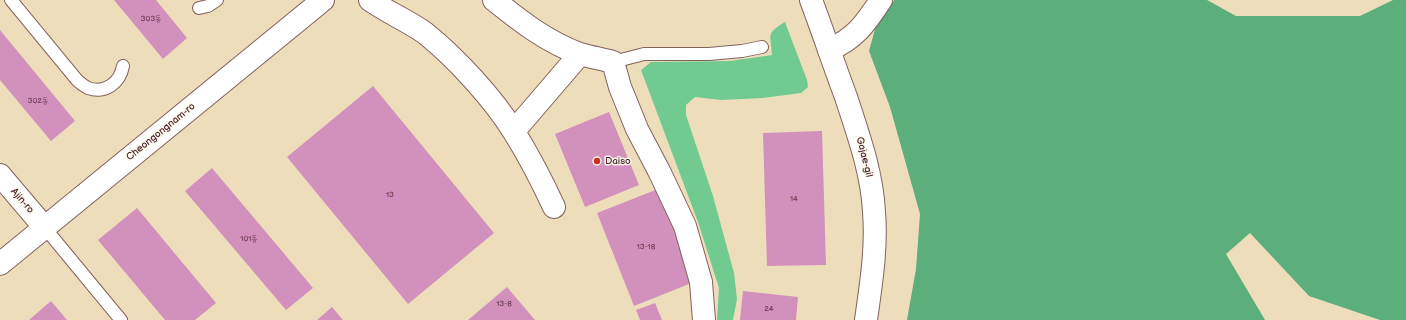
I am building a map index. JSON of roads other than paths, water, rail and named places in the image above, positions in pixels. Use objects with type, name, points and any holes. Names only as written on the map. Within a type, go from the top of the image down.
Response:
[{"type":"street","name":"Cheongongnam-ro","points":[[0,264],[323,0]]},
{"type":"street","points":[[370,0],[423,32],[446,51],[490,100],[514,131],[554,207]]},
{"type":"street","points":[[494,0],[519,21],[547,39],[580,54],[613,62],[620,87],[637,129],[660,173],[684,226],[701,282],[704,320]]},
{"type":"street","name":"Gajae-gil","points":[[811,0],[830,50],[862,148],[869,175],[874,210],[876,241],[866,320]]},
{"type":"street","points":[[830,50],[854,36],[867,22],[882,0]]},
{"type":"street","points":[[514,131],[580,54]]},
{"type":"street","name":"Ajin-ro","points":[[0,175],[45,228]]},
{"type":"lane","points":[[11,0],[77,80],[87,87],[98,90],[115,83],[122,75],[123,66]]},
{"type":"lane","points":[[199,8],[208,6],[217,0]]},
{"type":"lane","points":[[613,62],[644,54],[709,54],[742,51],[762,47]]},
{"type":"lane","points":[[45,228],[121,320]]},
{"type":"place","name":"Daiso","points":[[597,161]]}]
